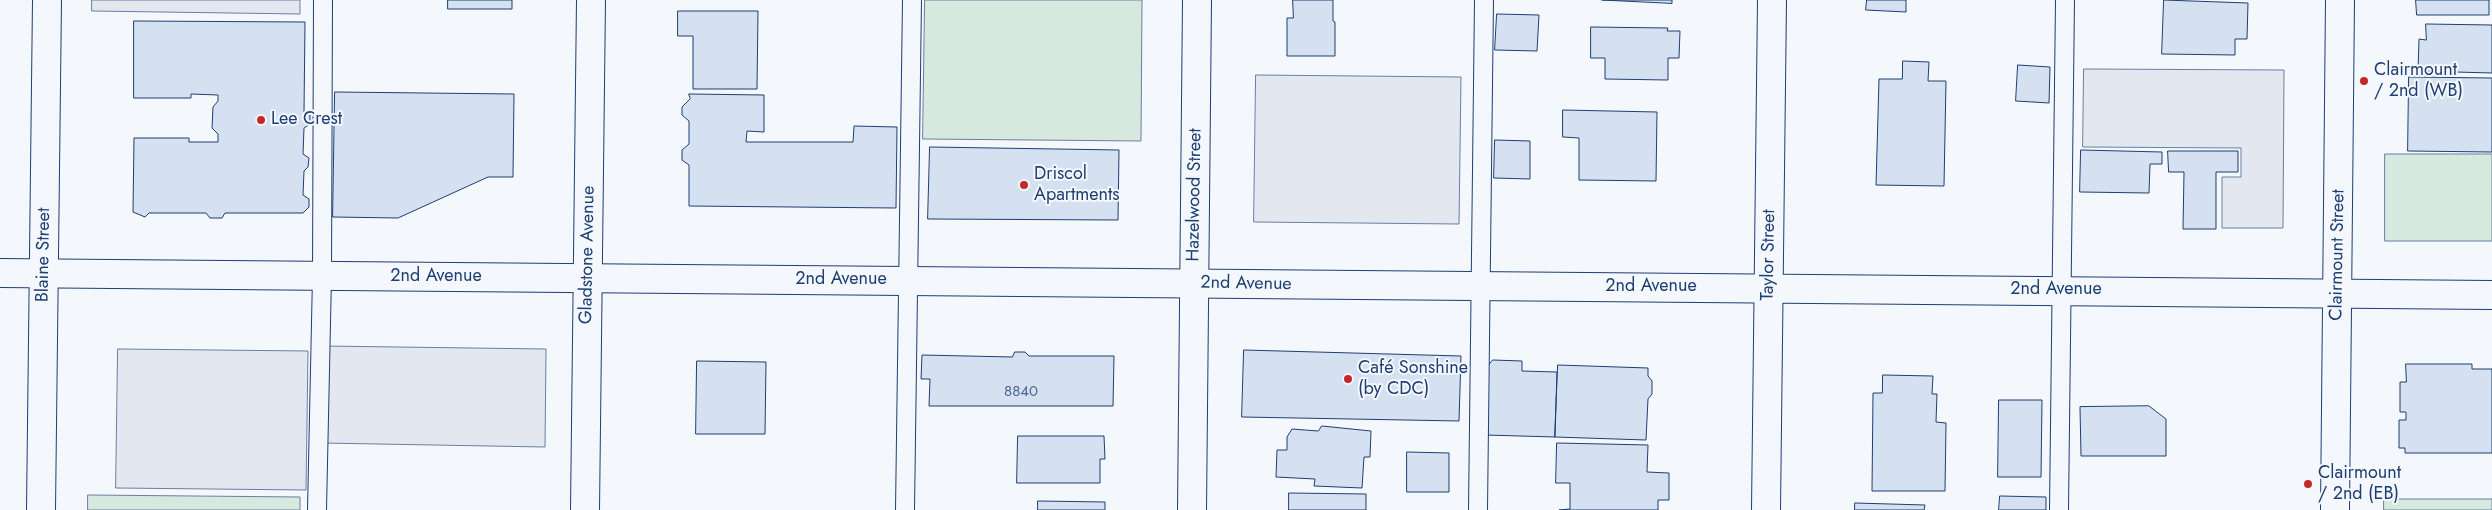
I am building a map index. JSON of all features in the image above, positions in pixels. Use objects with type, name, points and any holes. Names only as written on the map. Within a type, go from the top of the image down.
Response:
[{"type":"street","name":"Blaine Street","points":[[41,510],[47,0]]},
{"type":"street","name":"Gladstone Avenue","points":[[585,510],[591,0]]},
{"type":"street","name":"Hazelwood Street","points":[[1192,510],[1197,0]]},
{"type":"street","name":"Taylor Street","points":[[1766,510],[1772,0]]},
{"type":"street","name":"Clairmount Street","points":[[2335,510],[2340,0]]},
{"type":"street","name":"2nd Avenue","points":[[0,273],[2492,295]]},
{"type":"lane","points":[[317,510],[322,276],[323,0]]},
{"type":"lane","points":[[905,510],[912,0]]},
{"type":"lane","points":[[1478,510],[1484,0]]},
{"type":"lane","points":[[2059,510],[2065,0]]},
{"type":"shaded area","points":[[92,0],[300,0],[300,14],[92,11]]},
{"type":"shaded area","points":[[925,0],[1142,0],[1141,141],[923,139]]},
{"type":"shaded area","points":[[2084,69],[2284,70],[2283,228],[2222,228],[2222,177],[2241,177],[2241,148],[2083,147]]},
{"type":"shaded area","points":[[1256,75],[1461,77],[1459,224],[1254,222]]},
{"type":"shaded area","points":[[2385,154],[2492,154],[2492,241],[2385,241]]},
{"type":"shaded area","points":[[323,346],[546,349],[545,447],[321,443]]},
{"type":"shaded area","points":[[118,349],[308,351],[306,490],[116,488]]},
{"type":"shaded area","points":[[88,495],[300,497],[300,510],[88,510]]},
{"type":"shaded area","points":[[2384,499],[2492,499],[2492,510],[2384,510]]},
{"type":"building","points":[[448,0],[512,0],[512,9],[448,9]]},
{"type":"building","points":[[1293,0],[1333,0],[1335,56],[1287,56],[1287,18],[1293,18]]},
{"type":"building","points":[[1602,0],[1672,0],[1672,3]]},
{"type":"building","points":[[1867,0],[1906,0],[1906,12],[1866,10]]},
{"type":"building","points":[[2164,0],[2248,3],[2247,39],[2235,39],[2235,55],[2162,54]]},
{"type":"building","points":[[2416,0],[2489,0],[2489,15],[2417,15]]},
{"type":"building","points":[[678,11],[758,11],[757,89],[693,89],[693,36],[678,36]]},
{"type":"building","points":[[1497,14],[1539,15],[1537,51],[1495,50]]},
{"type":"building","name":"Lee Crest","points":[[134,21],[305,22],[304,112],[310,115],[310,124],[304,128],[303,154],[309,158],[308,167],[304,171],[303,195],[309,199],[309,207],[303,213],[225,213],[222,218],[210,218],[206,213],[149,213],[145,217],[133,212],[134,138],[189,138],[189,142],[218,142],[218,134],[212,128],[213,107],[218,101],[218,95],[191,94],[191,98],[134,98]]},
{"type":"building","points":[[2426,24],[2492,25],[2492,73],[2418,71],[2419,39],[2426,40]]},
{"type":"building","points":[[1591,27],[1668,28],[1667,31],[1680,31],[1679,58],[1668,58],[1668,80],[1605,79],[1605,58],[1591,58]]},
{"type":"building","points":[[1903,61],[1929,62],[1928,81],[1946,81],[1944,186],[1876,185],[1879,79],[1902,79]]},
{"type":"building","points":[[2018,65],[2050,67],[2049,103],[2016,101]]},
{"type":"building","points":[[2409,77],[2492,78],[2492,152],[2408,151]]},
{"type":"building","points":[[335,92],[514,94],[513,177],[488,177],[398,218],[333,217]]},
{"type":"building","points":[[689,94],[764,95],[764,132],[747,131],[746,142],[853,142],[854,126],[897,127],[896,208],[689,206],[689,165],[682,160],[682,150],[689,144],[689,121],[682,115],[682,107],[690,99]]},
{"type":"building","points":[[1563,110],[1657,112],[1656,181],[1579,180],[1579,138],[1563,137]]},
{"type":"building","points":[[1495,140],[1530,141],[1530,179],[1494,178]]},
{"type":"building","name":"Driscol Apartments","points":[[930,147],[1119,150],[1118,220],[928,219]]},
{"type":"building","points":[[2081,150],[2162,152],[2162,164],[2150,164],[2149,193],[2080,192]]},
{"type":"building","points":[[2168,151],[2238,151],[2238,172],[2216,172],[2216,229],[2183,229],[2184,172],[2169,172]]},
{"type":"building","points":[[1244,350],[1461,356],[1459,421],[1242,417]]},
{"type":"building","points":[[1015,352],[1025,352],[1029,356],[1114,356],[1113,406],[929,406],[930,379],[921,379],[922,355],[1012,357]]},
{"type":"building","points":[[1493,360],[1522,361],[1522,371],[1557,372],[1555,437],[1485,435],[1487,367]]},
{"type":"building","points":[[697,361],[766,362],[765,434],[696,434]]},
{"type":"building","points":[[2406,364],[2472,364],[2472,369],[2492,369],[2492,453],[2405,453],[2405,448],[2399,448],[2399,420],[2406,420],[2406,412],[2400,412],[2400,382],[2406,382]]},
{"type":"building","points":[[1558,365],[1648,368],[1648,376],[1652,381],[1652,394],[1648,399],[1646,440],[1555,437]]},
{"type":"building","points":[[1883,375],[1933,376],[1932,394],[1937,394],[1936,422],[1946,423],[1945,491],[1872,491],[1873,393],[1882,393]]},
{"type":"building","points":[[1999,400],[2042,400],[2041,477],[1998,477]]},
{"type":"building","points":[[2149,406],[2166,419],[2166,456],[2081,456],[2080,407]]},
{"type":"building","points":[[1322,426],[1371,431],[1370,457],[1364,457],[1362,488],[1314,486],[1315,479],[1276,477],[1277,450],[1287,450],[1287,437],[1292,429],[1318,431]]},
{"type":"building","points":[[1018,436],[1104,436],[1105,459],[1100,459],[1100,483],[1017,483]]},
{"type":"building","points":[[1557,443],[1648,445],[1647,472],[1669,473],[1669,500],[1658,500],[1658,510],[1559,510],[1570,509],[1570,483],[1556,483]]},
{"type":"building","points":[[1407,452],[1449,453],[1449,492],[1407,492]]},
{"type":"building","points":[[1289,493],[1366,494],[1366,510],[1289,510]]},
{"type":"building","points":[[2000,496],[2046,497],[2046,510],[1999,510]]},
{"type":"building","points":[[1038,501],[1105,502],[1105,510],[1038,510]]},
{"type":"building","points":[[1855,503],[1925,505],[1924,510],[1855,510]]},
{"type":"place","name":"Clairmount / 2nd (WB)","points":[[2364,81]]},
{"type":"place","name":"Lee Crest","points":[[261,120]]},
{"type":"place","name":"Driscol Apartments","points":[[1024,185]]},
{"type":"place","name":"Café Sonshine (by CDC)","points":[[1348,379]]},
{"type":"place","name":"Clairmount / 2nd (EB)","points":[[2308,484]]}]
